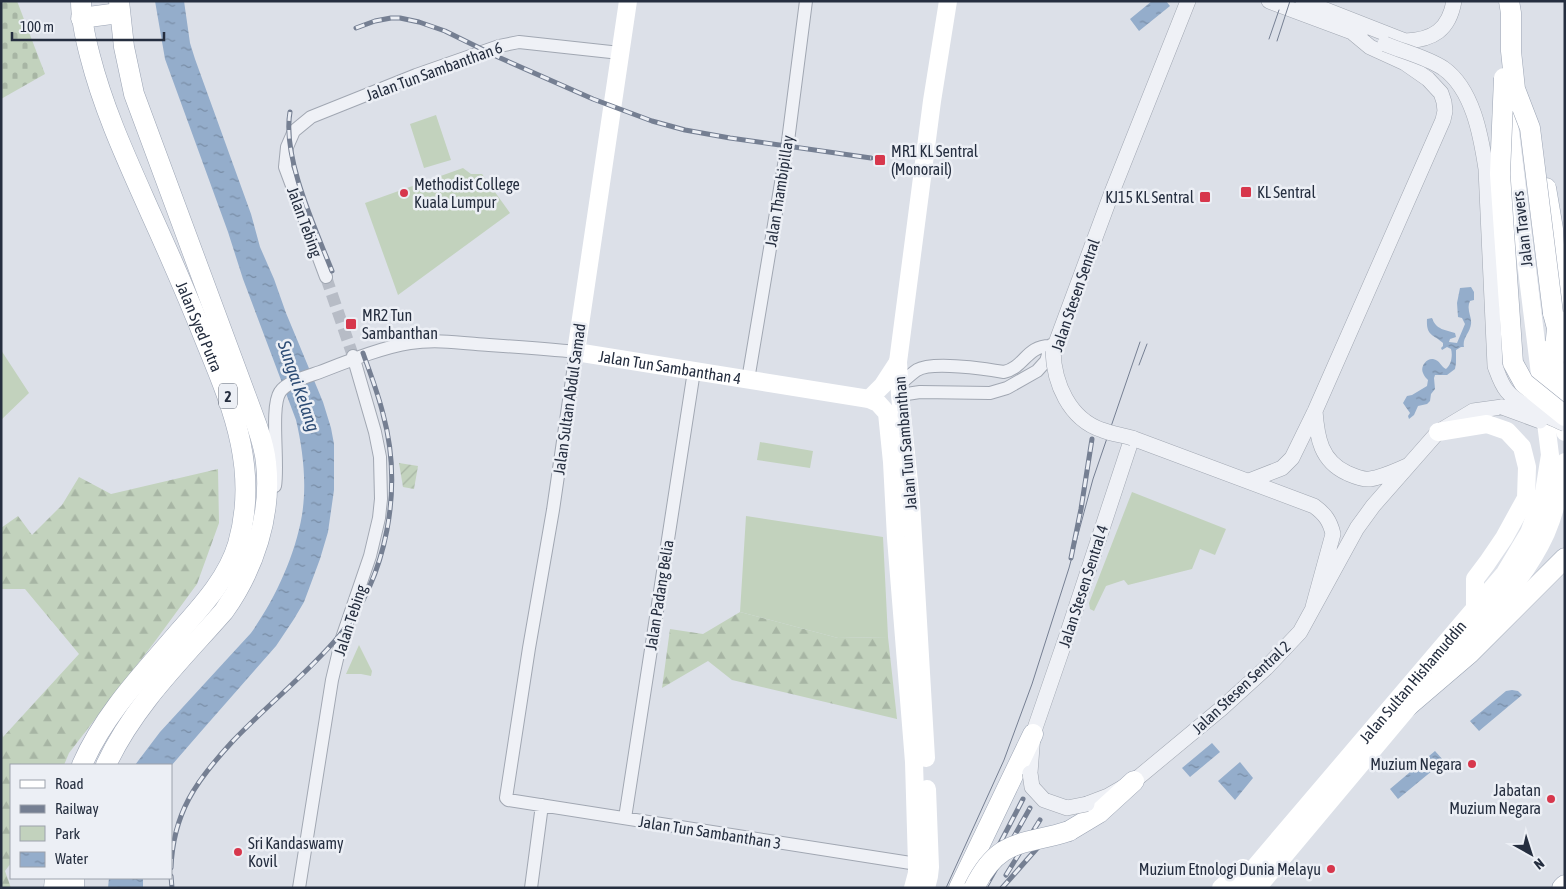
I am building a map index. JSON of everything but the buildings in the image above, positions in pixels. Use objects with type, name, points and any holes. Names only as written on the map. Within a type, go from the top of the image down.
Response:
[{"type":"main road","name":"Jalan Sultan Abdul Samad","points":[[576,352],[628,1]]},
{"type":"main road","name":"Jalan Tun Sambanthan","points":[[926,888],[930,876],[930,857],[918,608],[911,502],[899,390],[898,362],[931,111],[948,1]]},
{"type":"main road","name":"Jalan Travers","points":[[1503,1],[1504,78],[1557,459]]},
{"type":"main road","points":[[1509,1],[1515,89],[1530,128],[1558,318]]},
{"type":"main road","name":"Jalan Travers","points":[[1520,1],[1521,101],[1528,186],[1559,358],[1565,431]]},
{"type":"main road","points":[[81,9],[119,7]]},
{"type":"main road","name":"Jalan Syed Putra","points":[[107,764],[126,728],[148,697],[234,598],[252,562],[264,516],[266,494],[266,464],[261,438],[246,392],[136,101],[125,55],[119,7]]},
{"type":"main road","name":"Jalan Syed Putra","points":[[81,9],[99,90],[230,403],[242,446],[245,494],[241,532],[228,569],[202,604],[120,701],[92,744],[82,764]]},
{"type":"main road","points":[[1520,64],[1544,174],[1553,229],[1559,358]]},
{"type":"main road","points":[[1504,78],[1500,174],[1513,363],[1524,383],[1565,416]]},
{"type":"main road","name":"Jalan Tun Sambanthan 4","points":[[576,352],[869,399]]},
{"type":"main road","points":[[869,399],[883,385],[898,362]]},
{"type":"main road","name":"Jalan Tun Sambanthan","points":[[869,399],[878,403],[886,413],[892,462],[896,538],[914,762],[917,874],[913,888]]},
{"type":"main road","points":[[1438,432],[1487,424],[1507,431],[1522,447],[1527,467],[1526,498],[1504,538],[1475,579],[1475,608]]},
{"type":"main road","name":"Jalan Sultan Hishamuddin","points":[[1237,888],[1505,573],[1529,534],[1557,459]]},
{"type":"main road","name":"Jalan Sultan Hishamuddin","points":[[1257,888],[1407,707],[1523,574],[1546,532],[1559,498],[1557,459]]},
{"type":"main road","points":[[1407,707],[1469,654],[1565,558]]},
{"type":"main road","points":[[959,888],[1033,734]]},
{"type":"main road","points":[[974,888],[988,864],[1006,849],[1020,843],[1069,831],[1099,813],[1134,780]]},
{"type":"main road","points":[[1221,888],[1282,835]]},
{"type":"street","name":"Jalan Thambipillay","points":[[748,380],[788,141],[806,1]]},
{"type":"street","name":"Jalan Stesen Sentral","points":[[1188,1],[1052,346],[1053,366],[1060,389],[1082,420],[1101,430],[1132,438],[1249,481],[1314,506],[1324,513],[1331,523],[1333,534],[1313,607]]},
{"type":"street","points":[[1269,1],[1431,62],[1444,69],[1462,90],[1477,123],[1486,169],[1495,366],[1507,392],[1528,406],[1565,424]]},
{"type":"street","points":[[1303,1],[1405,41],[1417,41],[1441,30],[1452,14],[1454,1]]},
{"type":"street","points":[[1249,481],[1282,468],[1292,458],[1315,411],[1420,173],[1445,111],[1441,92],[1428,79],[1405,63],[1370,47],[1352,32]]},
{"type":"street","name":"Jalan Tun Sambanthan 6","points":[[285,167],[287,147],[294,131],[311,117],[473,54],[519,42],[620,53]]},
{"type":"street","name":"Jalan Tebing","points":[[285,167],[326,278]]},
{"type":"street","name":"Jalan Tun Sambanthan 4","points":[[264,516],[272,500],[276,483],[275,412],[280,392],[287,386],[350,360],[399,345],[419,342],[469,343],[576,352]]},
{"type":"street","points":[[1052,346],[1046,360],[1037,372],[1007,388],[990,394],[899,390],[917,370],[925,367],[938,365],[1004,372],[1015,367],[1035,348],[1052,346]]},
{"type":"street","name":"Jalan Sultan Abdul Samad","points":[[506,796],[553,510],[576,352]]},
{"type":"street","name":"Jalan Tebing","points":[[299,888],[332,680],[342,638],[366,571],[374,542],[381,499],[380,457],[375,432],[350,360]]},
{"type":"street","name":"Jalan Padang Belia","points":[[625,818],[694,371]]},
{"type":"street","name":"Jalan Stesen Sentral 2","points":[[1033,734],[1030,773],[1032,787],[1044,800],[1067,808],[1087,804],[1108,796],[1134,780],[1222,708],[1266,668],[1300,632],[1357,528],[1373,506],[1438,432],[1473,411],[1502,408],[1565,431]]},
{"type":"street","points":[[1315,411],[1320,442],[1329,460],[1337,468],[1352,476],[1368,479],[1408,466]]},
{"type":"street","name":"Jalan Stesen Sentral 4","points":[[1033,734],[1132,438]]},
{"type":"street","name":"Jalan Tun Sambanthan 3","points":[[506,796],[508,800],[917,864]]},
{"type":"street","points":[[531,888],[542,805]]},
{"type":"green space","points":[[1,1],[17,1],[45,74],[1,99]]},
{"type":"green space","points":[[436,115],[451,160],[424,168],[410,124]]},
{"type":"green space","points":[[463,168],[471,174],[482,174],[510,213],[398,295],[365,203]]},
{"type":"green space","points":[[1,350],[29,393],[1,420]]},
{"type":"green space","points":[[760,442],[813,451],[810,468],[757,460]]},
{"type":"green space","points":[[399,463],[418,466],[414,489],[403,487]]},
{"type":"green space","points":[[218,469],[219,523],[197,584],[69,753],[64,764],[10,764],[10,864],[5,871],[11,888],[1,888],[1,728],[3,737],[79,654],[25,589],[1,589],[1,528],[18,516],[32,535],[62,505],[79,477],[111,494]]},
{"type":"green space","points":[[1132,492],[1226,529],[1215,555],[1200,549],[1192,569],[1128,585],[1124,580],[1106,586],[1094,611],[1090,609],[1089,603]]},
{"type":"green space","points":[[746,516],[883,537],[888,637],[838,638],[740,612]]},
{"type":"green space","points":[[740,612],[838,638],[888,637],[897,719],[732,680],[708,661],[662,688],[670,629],[703,634]]},
{"type":"green space","points":[[359,645],[372,671],[371,676],[346,674]]},
{"type":"water","name":"Sungai Kelang","points":[[155,1],[184,1],[190,43],[195,59],[251,214],[260,247],[323,402],[334,444],[334,490],[328,532],[304,602],[276,646],[172,765],[136,764],[160,732],[251,633],[260,620],[283,577],[299,530],[302,515],[304,479],[301,443],[296,420],[243,279],[228,232],[165,59]]},
{"type":"water","points":[[1152,1],[1166,1],[1170,6],[1139,31],[1130,19]]},
{"type":"water","points":[[1471,287],[1474,292],[1474,300],[1470,301],[1469,304],[1471,324],[1464,341],[1464,347],[1456,350],[1455,369],[1447,375],[1435,375],[1435,389],[1431,394],[1430,401],[1427,404],[1418,406],[1414,415],[1409,419],[1410,413],[1403,403],[1407,396],[1427,386],[1428,380],[1422,371],[1424,363],[1433,359],[1446,369],[1452,355],[1451,349],[1447,347],[1442,350],[1443,343],[1429,332],[1427,319],[1432,318],[1439,327],[1455,333],[1456,337],[1450,339],[1449,342],[1457,343],[1465,324],[1462,318],[1458,317],[1457,303],[1460,288]]},
{"type":"water","points":[[1506,691],[1518,691],[1522,695],[1479,731],[1470,721]]},
{"type":"water","points":[[1212,743],[1220,752],[1190,777],[1182,768]]},
{"type":"water","points":[[1435,751],[1444,761],[1398,799],[1390,789]]},
{"type":"water","points":[[1240,762],[1253,778],[1235,800],[1218,781]]},
{"type":"water","points":[[109,879],[143,879],[143,888],[108,888]]},
{"type":"tunnel","points":[[326,277],[353,356]]},
{"type":"tram line","points":[[1277,41],[1290,1]]},
{"type":"tram line","points":[[1269,39],[1279,10]]},
{"type":"tram line","points":[[946,888],[1004,760],[1032,684],[1069,568],[1093,479],[1140,342]]},
{"type":"tram line","points":[[1139,365],[1147,344]]},
{"type":"railway","points":[[356,28],[375,21],[391,18],[419,22],[445,31],[593,99],[652,121],[685,130],[730,138],[871,158]]},
{"type":"railway","points":[[290,112],[289,130],[295,171],[309,214],[332,271]]},
{"type":"railway","points":[[172,858],[176,831],[182,814],[197,785],[232,742],[314,664],[339,636],[356,613],[380,559],[391,501],[389,442],[383,414],[363,353]]},
{"type":"railway","points":[[1071,558],[1092,439]]},
{"type":"railway","points":[[975,888],[1023,799]]},
{"type":"railway","points":[[985,888],[1030,808]]},
{"type":"railway","points":[[1006,875],[1040,820]]},
{"type":"railway","points":[[1002,888],[1055,828]]},
{"type":"railway","points":[[171,879],[172,888]]},
{"type":"place","name":"MR1 KL Sentral (Monorail)","points":[[880,160]]},
{"type":"place","name":"KL Sentral","points":[[1246,192]]},
{"type":"place","name":"Methodist College Kuala Lumpur","points":[[404,193]]},
{"type":"place","name":"KJ15 KL Sentral","points":[[1205,197]]},
{"type":"place","name":"MR2 Tun Sambanthan","points":[[351,324]]},
{"type":"place","name":"Muzium Negara","points":[[1472,764]]},
{"type":"place","name":"Jabatan Muzium Negara","points":[[1551,799]]},
{"type":"place","name":"Sri Kandaswamy Kovil","points":[[238,852]]},
{"type":"place","name":"Muzium Etnologi Dunia Melayu","points":[[1331,869]]}]
